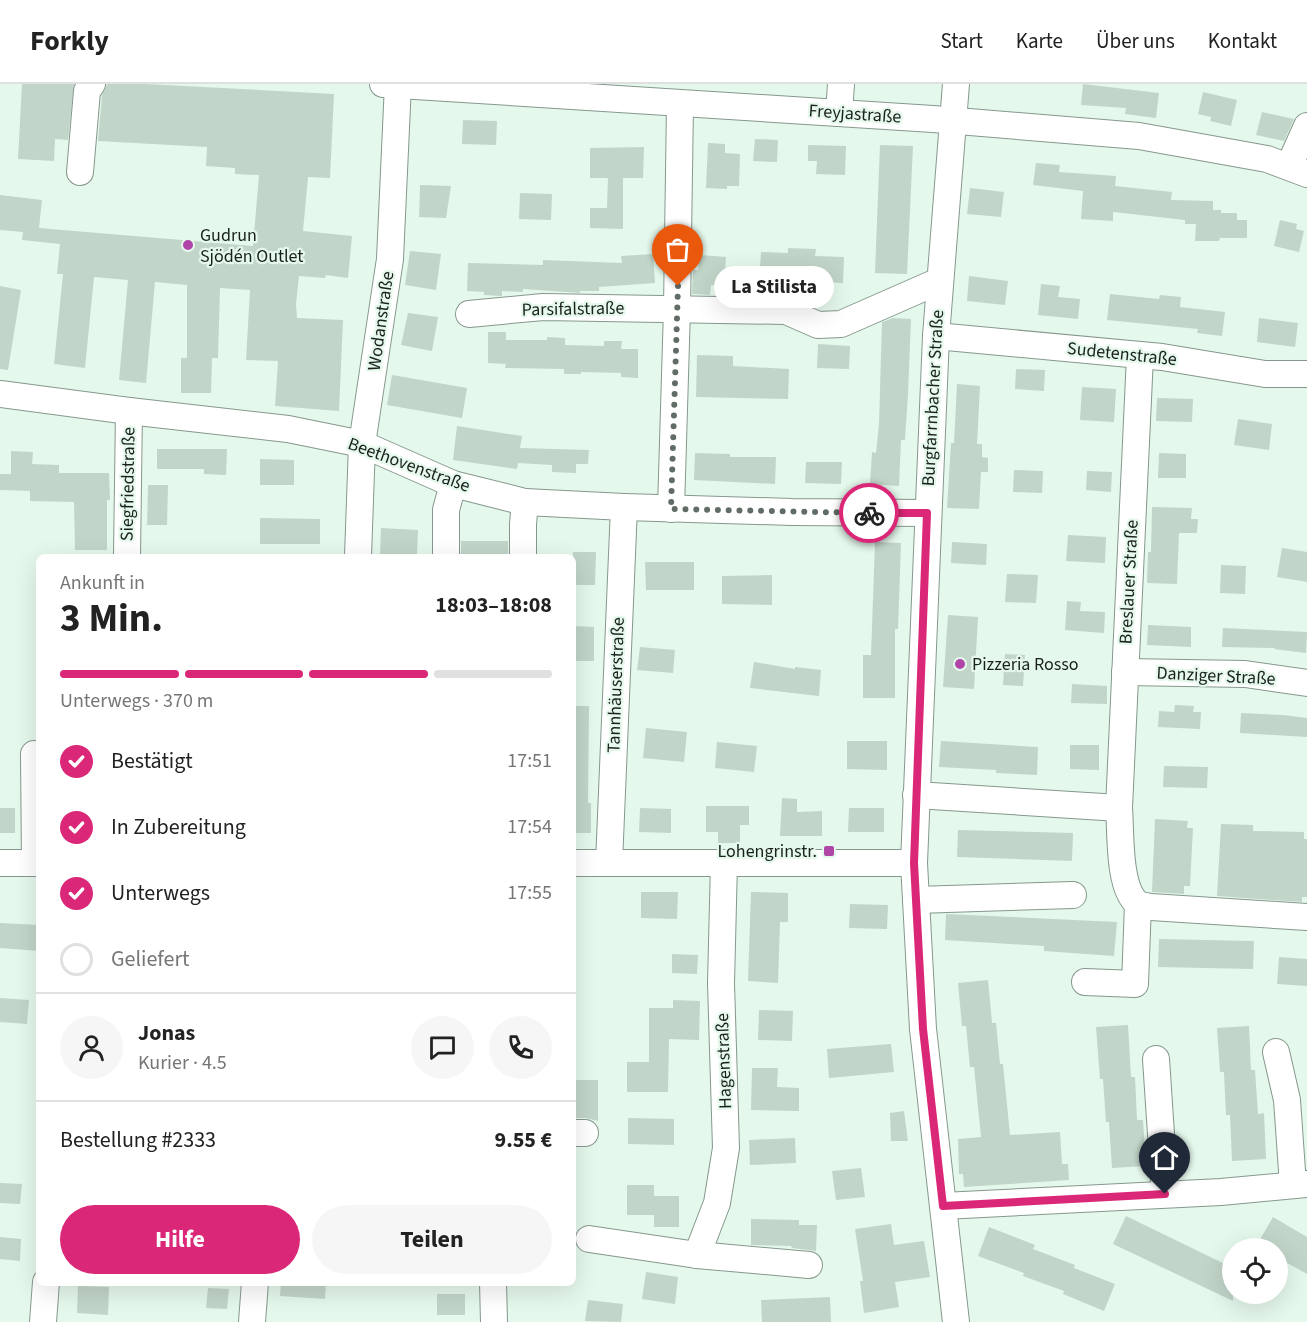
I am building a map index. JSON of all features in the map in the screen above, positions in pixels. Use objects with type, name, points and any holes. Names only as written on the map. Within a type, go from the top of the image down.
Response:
[{"type":"street","points":[[80,172],[87,91],[92,84]]},
{"type":"street","name":"Freyjastraße","points":[[393,84],[952,120],[1138,136],[1268,159],[1298,170]]},
{"type":"street","name":"Wodanstraße","points":[[358,554],[362,444],[390,260],[393,84]]},
{"type":"street","points":[[839,113],[841,84]]},
{"type":"street","name":"Burgfarrnbacher Straße","points":[[956,84],[936,336],[914,863],[923,1029],[956,1322]]},
{"type":"street","points":[[671,509],[680,104]]},
{"type":"street","points":[[1298,170],[1307,126]]},
{"type":"street","name":"Parsifalstraße","points":[[469,314],[543,307],[786,311],[818,325],[841,324],[939,281]]},
{"type":"street","name":"Sudetenstraße","points":[[936,336],[1162,357],[1265,374],[1307,374]]},
{"type":"street","name":"Breslauer Straße","points":[[1138,904],[1129,892],[1123,870],[1119,808],[1140,356]]},
{"type":"street","name":"Beethovenstraße","points":[[0,394],[288,429],[362,444],[453,484],[525,502],[671,509],[927,513]]},
{"type":"street","name":"Siegfriedstraße","points":[[127,554],[129,411]]},
{"type":"street","points":[[446,554],[446,510],[453,484]]},
{"type":"street","points":[[523,554],[525,502]]},
{"type":"street","name":"Tannhäuserstraße","points":[[609,863],[624,507]]},
{"type":"street","name":"Danziger Straße","points":[[1125,672],[1245,674],[1307,683]]},
{"type":"street","points":[[34,754],[36,827]]},
{"type":"street","points":[[916,795],[1119,808]]},
{"type":"street","points":[[0,862],[36,863]]},
{"type":"street","points":[[576,863],[914,863]]},
{"type":"street","name":"Hagenstraße","points":[[697,1255],[717,1203],[726,1148],[722,983],[724,863]]},
{"type":"street","points":[[916,900],[1073,895]]},
{"type":"street","points":[[1085,982],[1135,984],[1138,904],[1151,908],[1307,917]]},
{"type":"street","points":[[943,1206],[1300,1185],[1287,1100],[1276,1052]]},
{"type":"street","points":[[1156,1059],[1165,1194]]},
{"type":"street","points":[[589,1239],[697,1255],[809,1265]]},
{"type":"street","points":[[43,1322],[46,1286]]},
{"type":"street","points":[[252,1322],[255,1286]]},
{"type":"street","points":[[493,1286],[494,1322]]},
{"type":"building","points":[[22,84],[74,84],[68,140],[55,139],[54,161],[18,159]]},
{"type":"building","points":[[107,84],[334,94],[330,178],[308,177],[303,231],[352,236],[348,278],[326,275],[325,278],[299,276],[296,304],[297,318],[343,320],[339,411],[275,406],[278,361],[246,360],[250,290],[220,288],[218,358],[212,358],[211,393],[181,393],[181,358],[187,358],[187,285],[155,282],[146,383],[119,380],[128,280],[94,277],[85,368],[54,364],[63,274],[57,274],[60,244],[22,240],[23,232],[0,230],[0,195],[42,200],[39,228],[253,246],[259,175],[235,174],[235,168],[206,166],[207,147],[98,141],[102,96]]},
{"type":"building","points":[[1083,84],[1159,93],[1156,118],[1125,114],[1126,108],[1081,105]]},
{"type":"building","points":[[1203,92],[1237,100],[1231,126],[1210,121],[1211,117],[1198,114]]},
{"type":"building","points":[[1262,112],[1294,119],[1284,141],[1256,135]]},
{"type":"building","points":[[463,120],[497,121],[496,145],[462,144]]},
{"type":"building","points":[[755,139],[778,140],[777,162],[753,161]]},
{"type":"building","points":[[708,143],[725,144],[725,153],[740,154],[739,186],[727,186],[727,189],[706,188]]},
{"type":"building","points":[[808,145],[846,146],[845,175],[816,174],[817,161],[808,161]]},
{"type":"building","points":[[880,145],[913,146],[907,274],[875,273]]},
{"type":"building","points":[[644,147],[643,178],[623,178],[623,229],[590,228],[590,208],[607,208],[608,178],[590,178],[590,148]]},
{"type":"building","points":[[1036,163],[1060,165],[1059,172],[1116,176],[1115,186],[1172,192],[1171,200],[1213,201],[1213,210],[1221,210],[1221,213],[1237,213],[1237,220],[1247,220],[1247,238],[1195,241],[1196,224],[1185,224],[1185,220],[1113,212],[1113,221],[1081,219],[1083,191],[1033,185]]},
{"type":"building","points":[[420,185],[451,186],[446,218],[419,217]]},
{"type":"building","points":[[970,188],[1004,192],[1001,217],[967,214]]},
{"type":"building","points":[[520,193],[552,194],[551,220],[519,219]]},
{"type":"building","points":[[1280,220],[1297,224],[1296,229],[1304,231],[1299,252],[1274,246]]},
{"type":"building","points":[[788,248],[816,249],[815,256],[844,257],[843,283],[786,280],[786,287],[759,285],[761,252],[788,253]]},
{"type":"building","points":[[410,251],[441,254],[436,290],[405,285]]},
{"type":"building","points":[[653,254],[655,283],[599,287],[599,291],[580,291],[580,293],[523,289],[523,292],[502,291],[502,296],[467,291],[468,263],[543,265],[543,260],[622,263],[621,256]]},
{"type":"building","points":[[700,255],[726,257],[724,286],[711,285],[710,295],[692,294],[693,270],[698,270]]},
{"type":"building","points":[[969,276],[1008,281],[1005,305],[967,301]]},
{"type":"building","points":[[1041,284],[1060,286],[1058,297],[1080,299],[1078,319],[1038,315]]},
{"type":"building","points":[[0,286],[21,290],[8,370],[0,369]]},
{"type":"building","points":[[1110,294],[1159,299],[1160,295],[1181,297],[1180,307],[1225,312],[1222,336],[1197,333],[1198,329],[1107,320]]},
{"type":"building","points":[[408,313],[438,317],[432,351],[401,345]]},
{"type":"building","points":[[893,318],[911,319],[905,440],[901,440],[899,486],[870,484],[872,452],[876,453],[879,424],[882,322]]},
{"type":"building","points":[[1259,318],[1298,323],[1295,347],[1257,342]]},
{"type":"building","points":[[488,332],[506,332],[506,340],[565,338],[565,345],[604,346],[604,341],[622,341],[621,349],[638,349],[638,378],[621,377],[621,373],[564,374],[564,369],[505,368],[506,364],[488,363]]},
{"type":"building","points":[[818,344],[850,346],[849,369],[817,368]]},
{"type":"building","points":[[697,355],[733,356],[733,366],[789,369],[788,399],[696,397]]},
{"type":"building","points":[[1016,369],[1045,370],[1044,391],[1015,389]]},
{"type":"building","points":[[392,375],[467,388],[462,418],[387,405]]},
{"type":"building","points":[[957,384],[980,386],[977,444],[982,444],[982,457],[988,458],[988,472],[981,472],[979,509],[947,508]]},
{"type":"building","points":[[1082,387],[1116,389],[1114,422],[1080,420]]},
{"type":"building","points":[[1157,398],[1193,399],[1192,422],[1156,421]]},
{"type":"building","points":[[1238,419],[1272,424],[1269,450],[1234,445]]},
{"type":"building","points":[[457,426],[522,436],[520,448],[589,450],[588,464],[576,464],[576,473],[552,472],[552,465],[518,463],[517,469],[453,460]]},
{"type":"building","points":[[157,449],[227,449],[226,475],[204,474],[204,469],[157,469]]},
{"type":"building","points":[[11,451],[33,452],[32,464],[59,465],[59,473],[109,473],[107,550],[75,550],[74,502],[30,501],[30,491],[0,490],[0,474],[11,474]]},
{"type":"building","points":[[695,453],[730,454],[730,457],[776,457],[775,484],[694,480]]},
{"type":"building","points":[[1159,453],[1186,454],[1186,478],[1158,478]]},
{"type":"building","points":[[260,459],[294,460],[294,485],[260,485]]},
{"type":"building","points":[[806,462],[842,462],[841,484],[805,483]]},
{"type":"building","points":[[1014,470],[1043,471],[1042,493],[1013,492]]},
{"type":"building","points":[[1087,471],[1112,472],[1111,492],[1086,490]]},
{"type":"building","points":[[148,485],[168,485],[167,525],[147,525]]},
{"type":"building","points":[[1152,507],[1192,508],[1191,519],[1198,519],[1197,533],[1179,533],[1177,584],[1147,583],[1148,552],[1151,552]]},
{"type":"building","points":[[260,518],[320,519],[320,544],[260,544]]},
{"type":"building","points":[[381,528],[418,530],[417,554],[380,554]]},
{"type":"building","points":[[1068,535],[1106,537],[1105,563],[1066,561]]},
{"type":"building","points":[[461,541],[508,541],[508,554],[461,554]]},
{"type":"building","points":[[875,542],[901,543],[898,629],[895,629],[895,698],[863,698],[863,655],[871,655]]},
{"type":"building","points":[[952,542],[987,544],[986,565],[951,563]]},
{"type":"building","points":[[1282,548],[1307,552],[1307,582],[1277,577]]},
{"type":"building","points":[[573,552],[596,552],[595,585],[576,585],[576,554]]},
{"type":"building","points":[[645,562],[694,562],[694,590],[646,590]]},
{"type":"building","points":[[1221,565],[1246,566],[1245,594],[1220,593]]},
{"type":"building","points":[[1007,574],[1038,575],[1036,603],[1005,602]]},
{"type":"building","points":[[772,575],[772,605],[722,604],[722,576]]},
{"type":"building","points":[[1067,601],[1081,602],[1080,611],[1105,612],[1104,633],[1065,630]]},
{"type":"building","name":"Pizzeria Rosso","points":[[948,615],[978,617],[974,689],[943,687]]},
{"type":"building","points":[[1148,625],[1191,627],[1191,647],[1147,645]]},
{"type":"building","points":[[576,626],[594,627],[594,661],[576,661]]},
{"type":"building","points":[[1223,628],[1307,632],[1306,653],[1275,648],[1222,647]]},
{"type":"building","points":[[640,647],[675,650],[673,673],[637,670]]},
{"type":"building","points":[[1005,654],[1025,655],[1023,686],[1003,685]]},
{"type":"building","points":[[754,662],[795,669],[795,667],[821,670],[819,696],[750,688]]},
{"type":"building","points":[[1072,684],[1107,686],[1107,704],[1071,703]]},
{"type":"building","points":[[1175,705],[1194,706],[1193,712],[1201,712],[1200,729],[1158,727],[1159,711],[1174,712]]},
{"type":"building","points":[[576,706],[589,706],[588,803],[591,803],[591,833],[576,833]]},
{"type":"building","points":[[1241,713],[1307,718],[1307,737],[1240,733]]},
{"type":"building","points":[[646,728],[687,732],[684,762],[643,758]]},
{"type":"building","points":[[847,741],[887,741],[887,770],[847,769]]},
{"type":"building","points":[[941,741],[1038,747],[1037,775],[939,767]]},
{"type":"building","points":[[717,742],[757,746],[754,772],[715,768]]},
{"type":"building","points":[[1070,745],[1099,745],[1099,770],[1070,769]]},
{"type":"building","points":[[1164,766],[1208,767],[1207,788],[1163,787]]},
{"type":"building","points":[[782,798],[797,799],[797,812],[822,811],[822,836],[780,836]]},
{"type":"building","points":[[706,806],[749,806],[749,825],[740,825],[740,843],[718,843],[718,832],[706,832]]},
{"type":"building","points":[[0,808],[15,808],[15,833],[0,833]]},
{"type":"building","points":[[640,808],[671,809],[671,833],[639,832]]},
{"type":"building","points":[[849,808],[884,808],[884,832],[848,832]]},
{"type":"building","points":[[1155,819],[1188,821],[1187,828],[1193,828],[1190,886],[1184,886],[1184,894],[1152,892]]},
{"type":"building","points":[[1221,824],[1253,825],[1253,831],[1304,832],[1304,839],[1307,839],[1307,897],[1302,897],[1302,902],[1217,896]]},
{"type":"building","points":[[958,830],[1073,833],[1072,861],[957,857]]},
{"type":"building","points":[[641,892],[678,892],[677,919],[641,918]]},
{"type":"building","points":[[751,892],[788,893],[788,922],[780,922],[778,983],[748,981]]},
{"type":"building","points":[[850,904],[888,905],[887,929],[849,928]]},
{"type":"building","points":[[946,914],[1117,922],[1114,956],[1044,951],[1044,946],[945,940]]},
{"type":"building","points":[[0,923],[36,925],[36,951],[0,948]]},
{"type":"building","points":[[1159,939],[1254,941],[1253,969],[1158,967]]},
{"type":"building","points":[[672,954],[698,955],[697,974],[672,973]]},
{"type":"building","points":[[1279,957],[1307,959],[1307,986],[1277,984]]},
{"type":"building","points":[[988,980],[992,1023],[996,1023],[1000,1064],[1003,1064],[1010,1135],[1060,1132],[1062,1164],[1068,1164],[1069,1180],[964,1187],[963,1174],[959,1174],[958,1139],[981,1137],[974,1067],[970,1067],[966,1026],[962,1026],[958,983]]},
{"type":"building","points":[[0,998],[29,1000],[27,1024],[0,1022]]},
{"type":"building","points":[[673,1000],[700,1001],[699,1040],[669,1039],[668,1092],[627,1092],[627,1062],[649,1062],[649,1008],[673,1008]]},
{"type":"building","points":[[759,1010],[793,1011],[792,1041],[758,1040]]},
{"type":"building","points":[[1128,1025],[1131,1077],[1135,1077],[1137,1120],[1143,1120],[1146,1166],[1112,1168],[1109,1122],[1106,1122],[1103,1079],[1100,1079],[1096,1027]]},
{"type":"building","points":[[1249,1026],[1251,1070],[1255,1070],[1258,1114],[1264,1113],[1266,1159],[1232,1161],[1230,1115],[1226,1115],[1224,1072],[1220,1072],[1217,1028]]},
{"type":"building","points":[[891,1044],[894,1072],[829,1078],[827,1049]]},
{"type":"building","points":[[752,1068],[778,1068],[777,1087],[799,1088],[799,1111],[751,1110]]},
{"type":"building","points":[[576,1080],[598,1080],[598,1121],[576,1118]]},
{"type":"building","points":[[904,1111],[908,1141],[891,1141],[890,1113]]},
{"type":"building","points":[[628,1118],[674,1119],[674,1145],[628,1144]]},
{"type":"building","points":[[795,1138],[796,1163],[750,1165],[749,1140]]},
{"type":"building","points":[[861,1168],[865,1197],[836,1200],[832,1171]]},
{"type":"building","points":[[0,1183],[22,1184],[20,1204],[0,1203]]},
{"type":"building","points":[[627,1185],[654,1185],[654,1196],[679,1196],[679,1227],[654,1227],[654,1215],[627,1215]]},
{"type":"building","points":[[1126,1216],[1222,1263],[1222,1296],[1113,1244]]},
{"type":"building","points":[[1273,1217],[1307,1237],[1307,1274],[1288,1264],[1288,1238],[1261,1238]]},
{"type":"building","points":[[751,1219],[799,1220],[799,1225],[817,1225],[816,1251],[791,1246],[751,1245]]},
{"type":"building","points":[[891,1224],[894,1245],[924,1241],[930,1277],[895,1282],[899,1307],[864,1313],[860,1281],[863,1281],[855,1229]]},
{"type":"building","points":[[989,1227],[1035,1245],[1033,1249],[1115,1284],[1104,1311],[1063,1294],[1064,1291],[1023,1276],[1024,1273],[978,1256]]},
{"type":"building","points":[[0,1237],[21,1239],[20,1261],[0,1259]]},
{"type":"building","points":[[646,1272],[678,1277],[675,1304],[642,1299]]},
{"type":"building","points":[[78,1286],[109,1287],[108,1315],[77,1313]]},
{"type":"building","points":[[281,1286],[326,1286],[325,1299],[280,1296]]},
{"type":"building","points":[[208,1288],[229,1289],[227,1309],[206,1308]]},
{"type":"building","points":[[437,1294],[465,1294],[465,1315],[437,1315]]},
{"type":"building","points":[[830,1297],[831,1322],[762,1322],[761,1300]]},
{"type":"building","points":[[588,1300],[623,1304],[621,1322],[585,1321]]},
{"type":"way so far","points":[[678,286],[671,509],[869,513]]},
{"type":"place","name":"Gudrun Sjödén Outlet","points":[[188,245]]},
{"type":"place","name":"La Stilista","points":[[678,286]]},
{"type":"place","name":"Pizzeria Rosso","points":[[960,664]]},
{"type":"place","name":"Lohengrinstr.","points":[[829,851]]},
{"type":"route","points":[[869,513],[927,513],[914,863],[923,1029],[943,1206],[1165,1194]]}]
